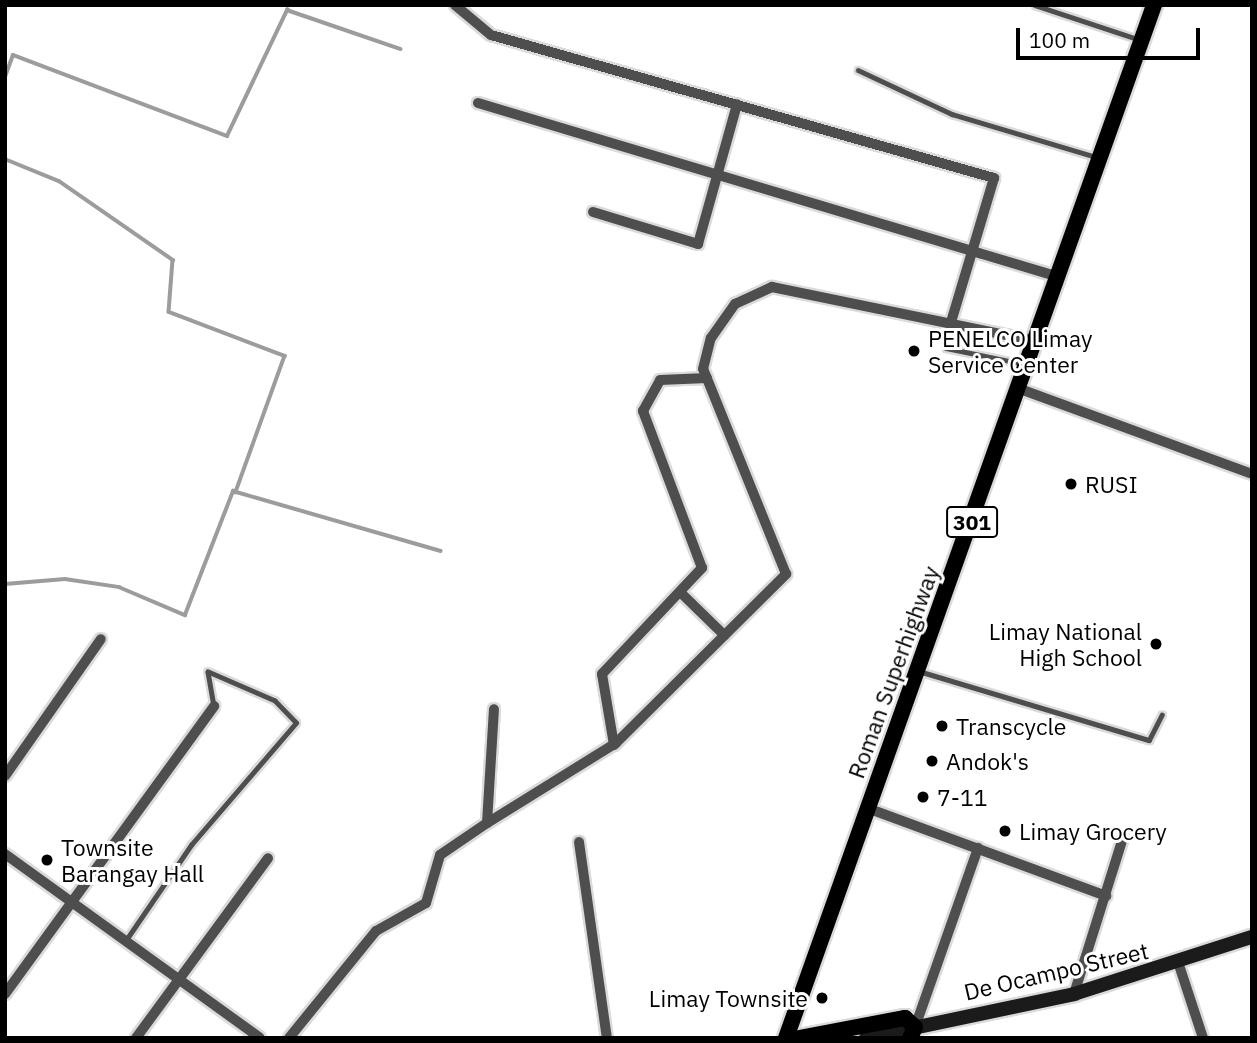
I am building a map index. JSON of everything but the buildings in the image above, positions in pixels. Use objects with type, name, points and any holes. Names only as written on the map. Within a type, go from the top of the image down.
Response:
[{"type":"main road","name":"Roman Superhighway","points":[[786,1038],[1020,389],[1154,5]]},
{"type":"main road","points":[[799,1038],[901,1018],[910,1031]]},
{"type":"street","points":[[455,5],[491,35],[994,178],[951,322]]},
{"type":"street","points":[[478,103],[974,249],[1059,277]]},
{"type":"street","points":[[593,212],[698,244],[737,104]]},
{"type":"street","points":[[289,1038],[376,931],[426,903],[440,855],[614,745],[786,574],[708,378],[711,338],[735,304],[772,287],[1036,341]]},
{"type":"street","points":[[614,745],[602,674],[702,568],[643,411],[660,380],[708,378]]},
{"type":"street","points":[[1020,389],[1252,474]]},
{"type":"street","points":[[680,592],[724,635]]},
{"type":"street","points":[[5,776],[101,639]]},
{"type":"street","points":[[5,994],[214,706]]},
{"type":"street","points":[[487,823],[494,709]]},
{"type":"street","points":[[867,808],[1106,896]]},
{"type":"street","points":[[1074,994],[1123,838]]},
{"type":"street","points":[[579,842],[607,1038]]},
{"type":"street","points":[[910,1031],[978,848]]},
{"type":"street","points":[[5,854],[260,1038]]},
{"type":"street","points":[[136,1038],[268,858]]},
{"type":"street","name":"De Ocampo Street","points":[[866,1038],[910,1031],[1074,994],[1179,965],[1252,937]]},
{"type":"street","points":[[1179,965],[1203,1038]]},
{"type":"lane","points":[[1035,5],[1142,40]]},
{"type":"lane","points":[[858,71],[952,114],[1101,158]]},
{"type":"lane","points":[[946,348],[1028,365]]},
{"type":"lane","points":[[918,670],[1149,740],[1162,715]]},
{"type":"lane","points":[[126,941],[191,845],[296,723],[275,701],[208,672],[214,706]]},
{"type":"waterway","points":[[5,77],[13,55],[227,136],[287,10],[401,49]]},
{"type":"waterway","points":[[5,159],[59,181],[173,260],[169,312],[285,356],[236,492]]},
{"type":"waterway","points":[[5,584],[65,579],[119,587],[185,615],[233,491],[441,551]]},
{"type":"place","name":"PENELCO Limay Service Center","points":[[914,351]]},
{"type":"place","name":"RUSI","points":[[1071,484]]},
{"type":"place","name":"Limay National High School","points":[[1156,644]]},
{"type":"place","name":"Transcycle","points":[[942,726]]},
{"type":"place","name":"Andok's","points":[[932,761]]},
{"type":"place","name":"7-11","points":[[923,797]]},
{"type":"place","name":"Limay Grocery","points":[[1005,831]]},
{"type":"place","name":"Townsite Barangay Hall","points":[[47,860]]},
{"type":"place","name":"Limay Townsite","points":[[822,998]]}]
